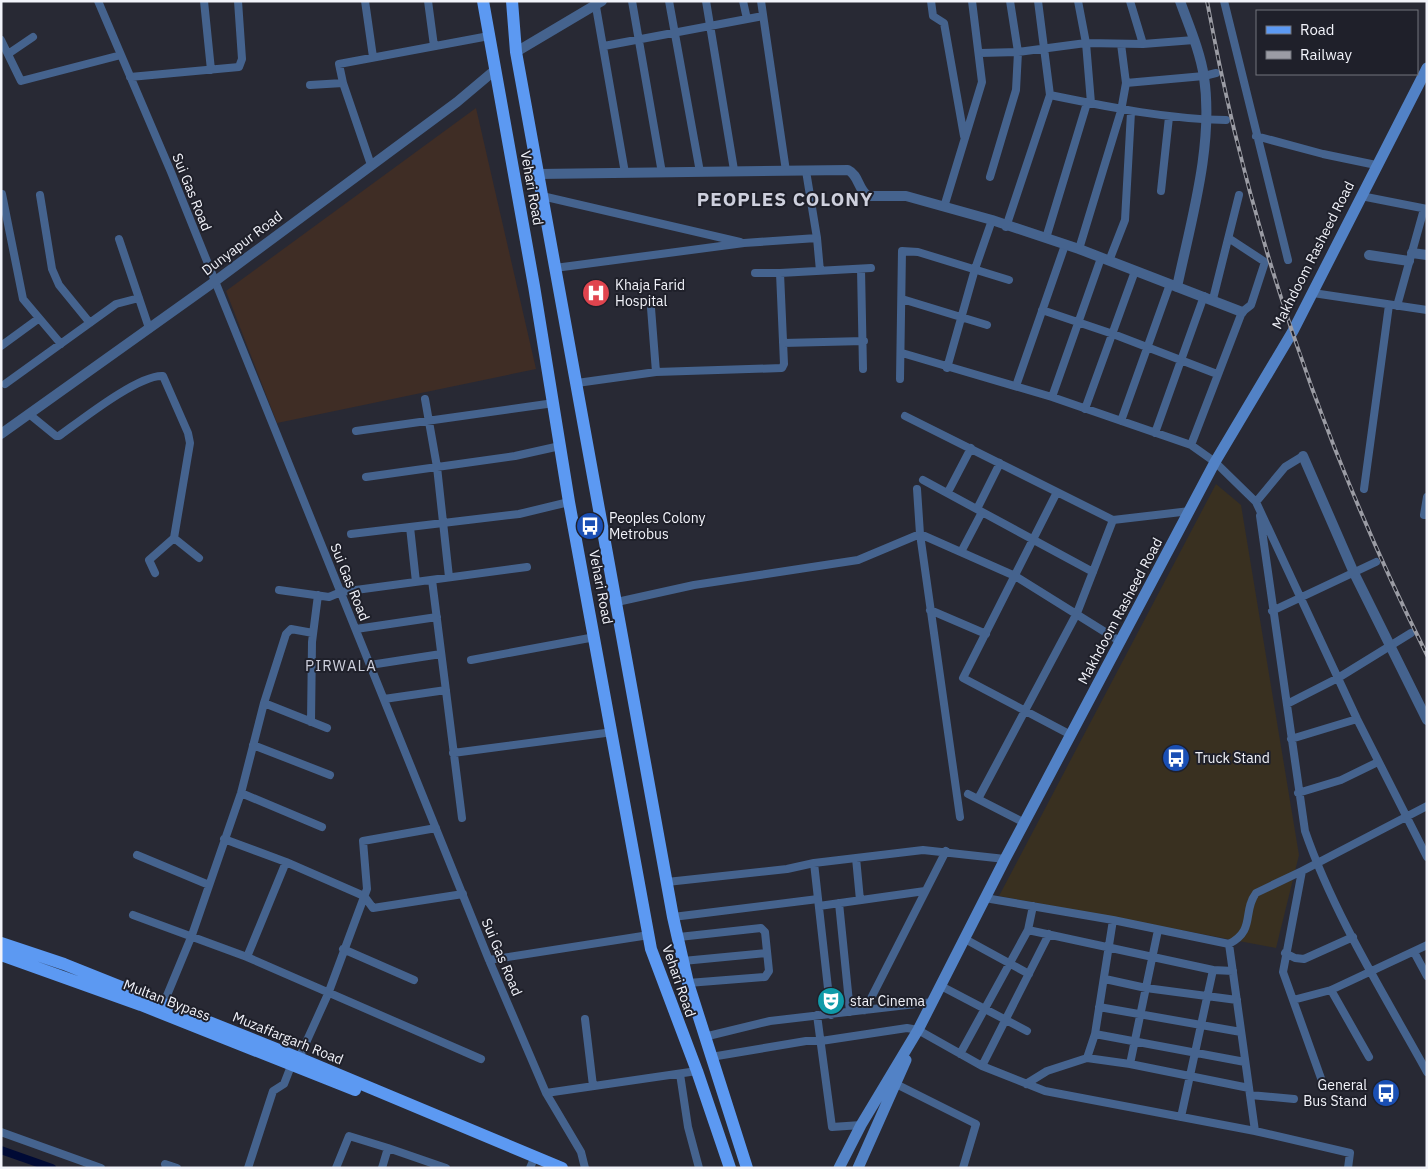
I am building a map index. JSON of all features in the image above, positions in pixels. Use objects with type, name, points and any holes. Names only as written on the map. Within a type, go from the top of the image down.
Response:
[{"type":"main road","name":"Vehari Road","points":[[483,1],[554,403],[569,502],[649,935],[664,987],[697,1071],[730,1168]]},
{"type":"main road","name":"Vehari Road","points":[[512,1],[516,52],[673,917],[688,983],[747,1168]]},
{"type":"main road","name":"Makhdoom Rasheed Road","points":[[839,1168],[861,1125],[933,1002],[1004,859],[1215,462],[1293,331],[1427,68]]},
{"type":"main road","name":"Muzaffargarh Road","points":[[1,943],[64,964],[295,1062]]},
{"type":"main road","name":"Multan Bypass","points":[[1,955],[295,1062],[535,1164]]},
{"type":"main road","points":[[858,1168],[918,1030]]},
{"type":"main road","points":[[535,1164],[562,1168]]},
{"type":"street","name":"Sui Gas Road","points":[[98,1],[171,172],[489,960],[546,1093],[581,1152],[584,1168]]},
{"type":"street","points":[[204,1],[211,70]]},
{"type":"street","points":[[130,78],[239,67],[242,64],[238,1]]},
{"type":"street","points":[[365,1],[374,58]]},
{"type":"street","points":[[428,1],[434,46]]},
{"type":"street","points":[[632,1],[662,173]]},
{"type":"street","points":[[669,1],[700,172]]},
{"type":"street","points":[[706,1],[734,170]]},
{"type":"street","points":[[744,1],[747,19]]},
{"type":"street","points":[[761,1],[786,171]]},
{"type":"street","points":[[931,1],[933,16],[944,23],[964,137]]},
{"type":"street","points":[[944,207],[982,82],[980,53],[972,1]]},
{"type":"street","points":[[990,177],[1016,90],[1018,52],[1010,1]]},
{"type":"street","points":[[1006,227],[1050,95],[1046,48],[1038,1]]},
{"type":"street","points":[[1046,238],[1089,103],[1086,43],[1078,1]]},
{"type":"street","points":[[1130,1],[1143,44]]},
{"type":"street","points":[[1121,421],[1146,347],[1173,286],[1208,120],[1204,76],[1180,1]]},
{"type":"street","points":[[1224,1],[1288,260]]},
{"type":"street","points":[[516,52],[598,2],[625,173]]},
{"type":"street","points":[[604,46],[763,16]]},
{"type":"street","points":[[371,165],[343,83],[340,64],[490,36]]},
{"type":"street","points":[[5,52],[33,37]]},
{"type":"street","points":[[1,40],[5,52],[21,81],[121,55]]},
{"type":"street","points":[[980,53],[1018,52],[1086,43],[1143,44],[1194,40]]},
{"type":"street","points":[[1079,249],[1121,111],[1126,82],[1121,44]]},
{"type":"street","name":"Dunyapur Road","points":[[1,434],[214,282],[457,102],[495,70]]},
{"type":"street","points":[[1126,82],[1204,76],[1216,73]]},
{"type":"street","points":[[310,85],[343,83]]},
{"type":"street","points":[[1050,95],[1121,111],[1169,118],[1226,120]]},
{"type":"street","points":[[1052,397],[1077,322],[1125,220],[1131,112]]},
{"type":"street","points":[[1161,191],[1169,118]]},
{"type":"street","points":[[1256,136],[1323,154],[1376,165]]},
{"type":"street","points":[[806,170],[817,238],[820,271]]},
{"type":"street","points":[[538,174],[848,170],[854,175],[862,190],[868,196],[906,196],[992,220],[1006,227],[1079,249],[1173,286],[1208,297],[1242,312]]},
{"type":"street","points":[[2,194],[23,299],[61,344]]},
{"type":"street","points":[[1155,433],[1181,359],[1208,297],[1230,239],[1239,194]]},
{"type":"street","points":[[40,195],[52,269],[59,285],[90,323]]},
{"type":"street","points":[[542,196],[744,243]]},
{"type":"street","points":[[1361,196],[1425,209],[1393,305],[1364,489]]},
{"type":"street","points":[[947,368],[975,269],[992,220]]},
{"type":"street","points":[[555,268],[744,243],[817,238]]},
{"type":"street","points":[[119,239],[149,328]]},
{"type":"street","points":[[1192,446],[1217,374],[1242,312],[1251,305],[1265,262],[1230,239]]},
{"type":"street","points":[[1016,386],[1065,245]]},
{"type":"street","points":[[900,379],[902,353],[902,251],[918,252],[1009,280]]},
{"type":"street","points":[[1369,255],[1410,257],[1427,255]]},
{"type":"street","points":[[754,272],[780,274],[871,268]]},
{"type":"street","points":[[861,269],[864,369]]},
{"type":"street","points":[[1085,409],[1135,271]]},
{"type":"street","points":[[577,383],[656,372],[778,369],[784,364],[780,274]]},
{"type":"street","points":[[1312,293],[1427,310]]},
{"type":"street","points":[[5,384],[116,304],[139,298]]},
{"type":"street","points":[[902,298],[987,325]]},
{"type":"street","points":[[651,308],[656,372]]},
{"type":"street","points":[[1042,310],[1113,334],[1217,374]]},
{"type":"street","points":[[1,346],[38,319]]},
{"type":"street","points":[[783,343],[864,341]]},
{"type":"street","points":[[902,353],[947,368],[1052,397],[1121,421],[1192,446],[1215,462],[1257,505],[1357,719],[1427,857]]},
{"type":"street","points":[[29,414],[56,436],[59,436],[130,388],[158,376],[163,376],[188,433],[190,443],[174,538],[150,558],[149,563],[155,573]]},
{"type":"street","points":[[425,399],[437,467],[449,577]]},
{"type":"street","points":[[356,431],[554,403]]},
{"type":"street","points":[[905,416],[1113,520],[1190,511]]},
{"type":"street","points":[[366,477],[515,456],[560,446]]},
{"type":"street","points":[[948,492],[971,448]]},
{"type":"street","points":[[1427,720],[1389,647],[1354,573],[1303,456],[1285,467],[1257,505],[1305,831],[1316,863],[1427,1072]]},
{"type":"street","points":[[961,552],[1000,463]]},
{"type":"street","points":[[923,480],[1094,572]]},
{"type":"street","points":[[917,489],[920,534],[960,817]]},
{"type":"street","points":[[1057,492],[963,678],[1025,709],[1071,735]]},
{"type":"street","points":[[1427,497],[1424,515],[1427,515]]},
{"type":"street","points":[[351,534],[519,514],[569,502]]},
{"type":"street","points":[[978,799],[1078,613],[1113,520]]},
{"type":"street","points":[[410,527],[416,582]]},
{"type":"street","points":[[616,602],[694,585],[858,560],[920,534],[1015,576],[1078,613],[1121,642]]},
{"type":"street","points":[[174,538],[199,558]]},
{"type":"street","points":[[1272,611],[1376,562]]},
{"type":"street","points":[[279,590],[329,597],[340,592],[527,567]]},
{"type":"street","points":[[432,580],[462,818]]},
{"type":"street","points":[[311,722],[313,633],[318,595]]},
{"type":"street","points":[[930,610],[986,634]]},
{"type":"street","points":[[356,629],[437,617]]},
{"type":"street","points":[[163,1005],[192,935],[241,793],[264,703],[288,630],[313,633]]},
{"type":"street","points":[[1287,704],[1338,678],[1410,633]]},
{"type":"street","points":[[471,660],[595,637]]},
{"type":"street","points":[[370,665],[441,654]]},
{"type":"street","points":[[384,699],[446,690]]},
{"type":"street","points":[[264,703],[327,728]]},
{"type":"street","points":[[1291,739],[1357,719]]},
{"type":"street","points":[[453,753],[613,732]]},
{"type":"street","points":[[253,745],[330,775]]},
{"type":"street","points":[[1298,793],[1341,780],[1378,762]]},
{"type":"street","points":[[241,793],[322,827]]},
{"type":"street","points":[[968,794],[1024,823]]},
{"type":"street","points":[[985,898],[1113,920],[1229,944],[1246,930],[1256,893],[1302,872],[1427,806]]},
{"type":"street","points":[[248,1168],[273,1091],[284,1084],[328,994],[343,949],[367,889],[362,841],[436,828]]},
{"type":"street","points":[[224,839],[286,862],[364,896],[373,908],[378,909],[463,894]]},
{"type":"street","points":[[668,882],[787,869],[814,863],[923,850],[946,851],[1004,859]]},
{"type":"street","points":[[865,1010],[946,851]]},
{"type":"street","points":[[137,855],[209,885]]},
{"type":"street","points":[[856,858],[860,900]]},
{"type":"street","points":[[247,958],[286,862]]},
{"type":"street","points":[[814,863],[831,1015]]},
{"type":"street","points":[[1302,872],[1285,952],[1283,972],[1322,1081]]},
{"type":"street","points":[[673,917],[819,903],[839,903],[925,892]]},
{"type":"street","points":[[839,903],[850,1012]]},
{"type":"street","points":[[960,1054],[983,1008],[1028,930],[1033,906]]},
{"type":"street","points":[[133,914],[192,935],[247,958],[481,1060]]},
{"type":"street","points":[[1087,1058],[1095,1034],[1113,920]]},
{"type":"street","points":[[679,937],[761,928],[765,932],[768,971],[765,977],[688,983]]},
{"type":"street","points":[[1028,930],[1108,949],[1213,970],[1233,971]]},
{"type":"street","points":[[1130,1064],[1158,930]]},
{"type":"street","points":[[982,1066],[1049,934]]},
{"type":"street","points":[[489,960],[649,935]]},
{"type":"street","points":[[1285,952],[1295,958],[1304,959],[1354,937]]},
{"type":"street","points":[[965,939],[1008,964],[1030,974]]},
{"type":"street","points":[[1229,944],[1255,1131]]},
{"type":"street","points":[[1293,1000],[1331,990],[1427,945]]},
{"type":"street","points":[[343,949],[414,980]]},
{"type":"street","points":[[1414,952],[1427,976]]},
{"type":"street","points":[[683,961],[767,953]]},
{"type":"street","points":[[1181,1117],[1213,970]]},
{"type":"street","points":[[1105,979],[1207,998],[1237,1000]]},
{"type":"street","points":[[941,986],[1027,1031]]},
{"type":"street","points":[[1331,990],[1369,1056]]},
{"type":"street","points":[[704,1037],[770,1021],[933,1002]]},
{"type":"street","points":[[1099,1007],[1241,1032]]},
{"type":"street","points":[[817,1015],[832,1127],[861,1125]]},
{"type":"street","points":[[585,1019],[593,1086]]},
{"type":"street","points":[[711,1057],[806,1041],[821,1041],[907,1028],[918,1030],[982,1066],[1045,1091],[1255,1131],[1350,1153],[1348,1168]]},
{"type":"street","points":[[1095,1034],[1134,1043],[1246,1062]]},
{"type":"street","points":[[1026,1084],[1047,1071],[1087,1058],[1190,1075],[1249,1092],[1294,1099]]},
{"type":"street","points":[[546,1093],[697,1071]]},
{"type":"street","points":[[680,1074],[688,1127],[699,1168]]},
{"type":"street","points":[[896,1084],[976,1124],[964,1168]]},
{"type":"street","points":[[1,1132],[101,1168]]},
{"type":"street","points":[[336,1168],[349,1136],[446,1168]]},
{"type":"street","points":[[382,1168],[388,1148]]},
{"type":"street","points":[[165,1164],[177,1168]]},
{"type":"shaded area","points":[[476,108],[536,369],[277,423],[226,291]]},
{"type":"shaded area","name":"Truck Stand","points":[[1216,484],[1241,505],[1299,855],[1276,948],[999,896]]},
{"type":"waterway","points":[[1,1150],[52,1168]]},
{"type":"railway","points":[[1207,1],[1224,86],[1244,170],[1267,253],[1294,336],[1355,498],[1427,655]]},
{"type":"place","name":"Khaja Farid Hospital","points":[[596,293]]},
{"type":"place","name":"Peoples Colony Metrobus","points":[[590,526]]},
{"type":"place","name":"Truck Stand","points":[[1176,758]]},
{"type":"place","name":"star Cinema","points":[[831,1001]]},
{"type":"place","name":"General Bus Stand","points":[[1386,1093]]},
{"type":"district","name":"PEOPLES COLONY","points":[[785,199]]},
{"type":"district","name":"PIRWALA","points":[[341,665]]}]
